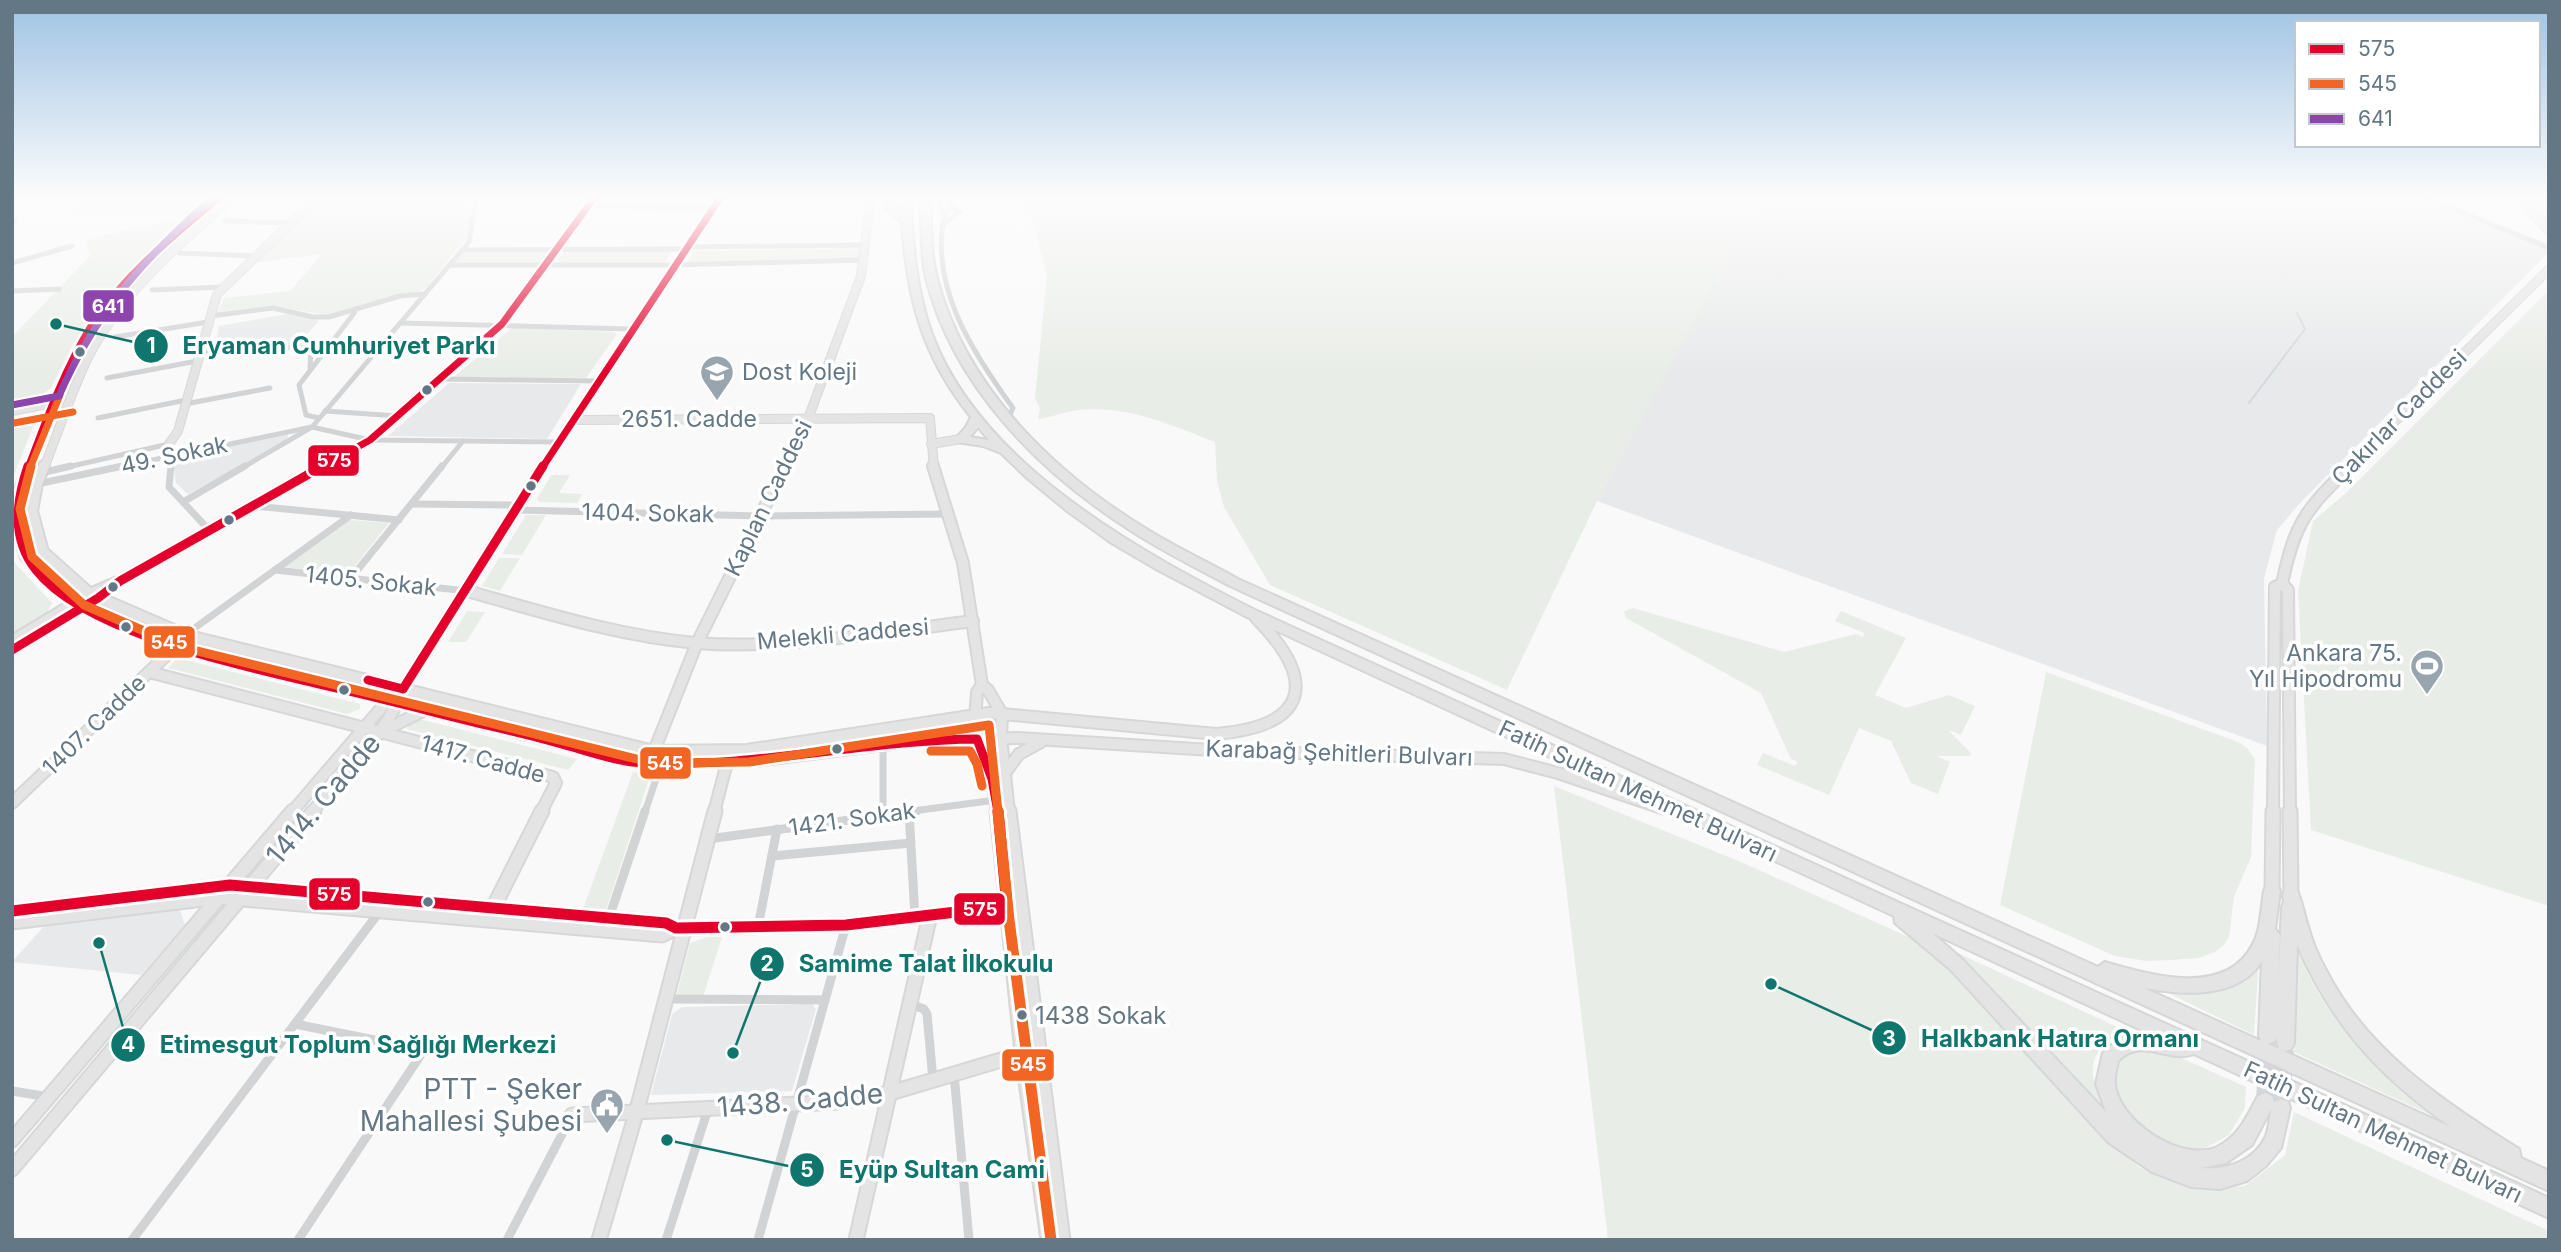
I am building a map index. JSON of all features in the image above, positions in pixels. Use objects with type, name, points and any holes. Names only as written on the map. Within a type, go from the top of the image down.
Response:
[{"type":"highway","name":"Fatih Sultan Mehmet Bulvarı","points":[[909,256],[911,276],[935,352],[976,418],[1007,451],[1083,516],[1182,580],[2549,1208]]},
{"type":"highway","name":"Fatih Sultan Mehmet Bulvarı","points":[[929,256],[931,276],[951,318],[967,365],[1054,466],[1132,526],[1233,582],[2549,1180]]},
{"type":"highway","points":[[961,439],[971,429],[976,418]]},
{"type":"highway","points":[[961,439],[985,443],[1007,451]]},
{"type":"highway","points":[[2047,952],[2142,981],[2177,986],[2209,984],[2243,970],[2262,946],[2272,891]]},
{"type":"highway","points":[[2268,1035],[2272,891]]},
{"type":"highway","points":[[2285,1043],[2291,895]]},
{"type":"highway","points":[[2291,895],[2305,942],[2333,999],[2376,1054],[2442,1110],[2549,1180]]},
{"type":"highway","points":[[1880,902],[1957,965],[2115,1135],[2159,1165],[2191,1177],[2220,1179],[2240,1174],[2259,1159],[2274,1141],[2273,1105],[2251,1133],[2228,1154],[2211,1161],[2193,1162],[2170,1155],[2147,1143],[2126,1125],[2112,1106],[2103,1084],[2105,1068],[2112,1054],[2123,1045],[2140,1042],[2204,1050]]},
{"type":"main road","points":[[77,606],[26,557],[15,528],[19,490],[62,385],[90,329],[112,297],[152,256]]},
{"type":"main road","name":"Karabağ Şehitleri Bulvarı","points":[[166,256],[136,287],[92,350],[41,473],[32,511],[43,552],[94,596],[185,635],[654,751],[747,750],[1002,714],[1216,734],[1241,734],[1258,730],[1283,715],[1293,703],[1296,676],[1285,647],[1252,614]]},
{"type":"main road","points":[[169,444],[178,431],[209,319],[222,287],[255,256]]},
{"type":"main road","points":[[12,641],[370,440],[502,324],[553,256]]},
{"type":"main road","points":[[403,689],[597,381],[679,256]]},
{"type":"main road","name":"Kaplan Caddesi","points":[[654,751],[697,643],[808,419],[850,307],[863,256]]},
{"type":"main road","name":"Çakırlar Caddesi","points":[[2282,584],[2290,544],[2308,508],[2549,270]]},
{"type":"main road","points":[[17,410],[40,402],[62,385]]},
{"type":"main road","points":[[17,410],[69,403]]},
{"type":"main road","points":[[12,417],[53,406]]},
{"type":"main road","name":"2651. Cadde","points":[[574,420],[930,418],[931,444]]},
{"type":"main road","points":[[961,439],[931,444],[934,475],[963,563],[982,685],[988,690],[1002,714],[1001,737],[1005,773],[1063,1240]]},
{"type":"main road","points":[[25,476],[41,473]]},
{"type":"main road","name":"Çakırlar Caddesi","points":[[2272,891],[2274,587],[2282,584]]},
{"type":"main road","name":"Çakırlar Caddesi","points":[[2282,584],[2288,590],[2291,895]]},
{"type":"main road","name":"Melekli Caddesi","points":[[467,591],[599,628],[697,643],[807,642],[973,621]]},
{"type":"main road","points":[[12,650],[77,606]]},
{"type":"main road","name":"Karabağ Şehitleri Bulvarı","points":[[77,606],[175,647],[631,761],[661,764],[727,763],[940,738],[1001,737],[1227,751],[1504,760],[1558,773],[1708,823]]},
{"type":"main road","name":"1407. Cadde","points":[[12,803],[175,647]]},
{"type":"main road","name":"1417. Cadde","points":[[149,672],[365,727],[556,780],[493,908]]},
{"type":"main road","points":[[982,685],[976,692],[973,731],[989,760],[996,800],[1022,1053],[1048,1240]]},
{"type":"main road","name":"1414. Cadde","points":[[12,1169],[380,732],[403,689]]},
{"type":"main road","name":"1414. Cadde","points":[[12,1140],[365,727],[394,702]]},
{"type":"main road","points":[[380,732],[425,710]]},
{"type":"main road","points":[[1005,773],[1025,748],[1053,739]]},
{"type":"main road","points":[[599,1240],[637,1110],[666,999],[680,928],[727,763]]},
{"type":"main road","points":[[2272,832],[2290,838]]},
{"type":"main road","points":[[12,911],[230,885],[666,923],[680,928],[846,925],[1007,906]]},
{"type":"main road","points":[[12,922],[220,897],[662,935],[680,928]]},
{"type":"main road","points":[[856,1240],[910,1004],[922,916]]},
{"type":"main road","name":"1438. Cadde","points":[[572,1115],[840,1102],[890,1093],[1038,1049]]},
{"type":"street","points":[[12,263],[35,256]]},
{"type":"street","points":[[183,502],[312,426],[457,256]]},
{"type":"street","points":[[943,256],[951,318]]},
{"type":"street","points":[[450,265],[673,265],[863,260]]},
{"type":"street","points":[[152,290],[222,287]]},
{"type":"street","points":[[12,291],[59,289]]},
{"type":"street","points":[[115,337],[266,308],[285,309],[320,317],[355,311],[400,296],[425,295]]},
{"type":"street","points":[[319,418],[306,415],[299,384],[355,311]]},
{"type":"street","points":[[401,323],[631,329]]},
{"type":"street","points":[[107,378],[241,348],[310,347],[310,369]]},
{"type":"street","points":[[440,379],[597,381]]},
{"type":"street","points":[[98,418],[270,388]]},
{"type":"street","points":[[325,411],[398,416]]},
{"type":"street","points":[[312,426],[370,440],[560,442]]},
{"type":"street","name":"49. Sokak","points":[[37,484],[312,426]]},
{"type":"street","points":[[351,579],[463,441]]},
{"type":"street","points":[[169,444],[172,455],[169,487],[209,530]]},
{"type":"street","name":"49. Sokak","points":[[41,473],[169,444]]},
{"type":"street","name":"1404. Sokak","points":[[412,504],[760,516],[946,514]]},
{"type":"street","points":[[253,506],[399,520]]},
{"type":"street","points":[[185,635],[351,515]]},
{"type":"street","name":"1405. Sokak","points":[[274,570],[467,591]]},
{"type":"street","points":[[883,745],[883,815]]},
{"type":"street","points":[[608,918],[661,764]]},
{"type":"street","name":"1421. Sokak","points":[[707,839],[996,800]]},
{"type":"street","points":[[909,812],[922,916]]},
{"type":"street","points":[[758,927],[777,830]]},
{"type":"street","points":[[772,856],[911,844]]},
{"type":"street","points":[[132,1240],[380,910]]},
{"type":"street","points":[[758,1240],[846,925]]},
{"type":"street","points":[[666,999],[825,1000]]},
{"type":"street","points":[[910,1004],[918,1006],[927,1014],[933,1080]]},
{"type":"street","points":[[295,1024],[424,1050],[298,1240]]},
{"type":"street","points":[[954,1074],[969,1240]]},
{"type":"street","points":[[12,1091],[49,1097]]},
{"type":"street","points":[[666,1240],[708,1108]]},
{"type":"street","points":[[507,1240],[572,1115]]},
{"type":"shaded area","points":[[90,256],[144,256],[95,312],[73,344],[51,388],[35,400],[12,406],[12,337]]},
{"type":"shaded area","points":[[260,256],[303,256],[253,263]]},
{"type":"shaded area","points":[[320,256],[451,256],[427,287],[418,292],[350,311],[327,315],[273,306],[218,312],[224,298],[290,291]]},
{"type":"shaded area","points":[[460,256],[545,256],[539,264],[454,264]]},
{"type":"shaded area","points":[[561,256],[669,256],[664,263],[556,263]]},
{"type":"shaded area","points":[[691,256],[859,256],[859,258],[687,262]]},
{"type":"shaded area","points":[[1042,256],[1729,256],[1597,501],[1507,690],[1270,585],[1224,507],[1217,481],[1215,442],[1149,418],[1115,410],[1079,410],[1038,419],[1040,408],[1035,398],[1047,276]]},
{"type":"shaded area","points":[[1728,256],[2545,256],[2301,502],[2277,530],[2264,578],[2267,746],[1597,501]]},
{"type":"shaded area","name":"Ankara 75. Yıl Hipodromu","points":[[2549,290],[2549,906],[2311,830],[2298,591],[2313,521],[2346,493]]},
{"type":"shaded area","points":[[287,314],[319,321],[296,346],[215,347],[219,326]]},
{"type":"shaded area","points":[[513,327],[617,334],[586,378],[454,377]]},
{"type":"shaded area","points":[[449,383],[581,384],[547,439],[388,436]]},
{"type":"shaded area","points":[[31,419],[35,422],[12,480],[12,421]]},
{"type":"shaded area","points":[[288,433],[288,439],[188,494],[176,483],[174,469],[178,456]]},
{"type":"shaded area","points":[[551,475],[570,475],[559,493],[582,494],[577,503],[540,502],[537,499]]},
{"type":"shaded area","points":[[526,515],[546,515],[522,555],[502,554]]},
{"type":"shaded area","points":[[349,520],[389,523],[348,575],[284,567]]},
{"type":"shaded area","points":[[499,558],[520,558],[500,591],[482,586]]},
{"type":"shaded area","points":[[12,560],[52,603],[45,617],[12,637]]},
{"type":"shaded area","points":[[1633,608],[1784,652],[1856,634],[1863,637],[1864,633],[1835,621],[1841,611],[1906,638],[1875,695],[1906,708],[1949,695],[1975,706],[1961,735],[1948,730],[1971,753],[1970,756],[1937,756],[1950,762],[1938,794],[1911,783],[1891,741],[1859,728],[1829,795],[1757,765],[1763,753],[1795,766],[1798,762],[1791,759],[1761,693],[1626,618],[1624,611]]},
{"type":"shaded area","points":[[467,611],[485,612],[466,642],[448,642]]},
{"type":"shaded area","points":[[178,658],[360,704],[360,709],[347,714],[168,668]]},
{"type":"shaded area","points":[[2046,672],[2238,742],[2247,748],[2255,759],[2251,857],[2234,897],[2229,937],[2215,952],[2198,958],[2146,961],[2115,956],[2000,905]]},
{"type":"shaded area","points":[[416,720],[577,759],[568,770],[407,729],[408,724]]},
{"type":"shaded area","points":[[633,772],[651,773],[606,910],[583,909]]},
{"type":"shaded area","points":[[1554,786],[1741,862],[1929,946],[2095,1126],[2140,1168],[2202,1190],[2245,1186],[2285,1155],[2294,1112],[2549,1231],[2549,1240],[1608,1240]]},
{"type":"shaded area","points":[[179,908],[185,925],[141,975],[12,962],[45,925]]},
{"type":"shaded area","points":[[707,937],[722,937],[703,997],[680,997],[677,994],[690,943]]},
{"type":"shaded area","points":[[1945,947],[2132,1034],[2110,1041],[2095,1057],[2095,1087],[2107,1117]]},
{"type":"shaded area","points":[[2297,950],[2324,1002],[2339,1024],[2374,1063],[2438,1118],[2294,1052]]},
{"type":"shaded area","points":[[2259,957],[2254,1035],[2158,988],[2190,990]]},
{"type":"shaded area","points":[[812,1004],[816,1009],[792,1091],[651,1095],[672,1014],[682,1007]]},
{"type":"shaded area","points":[[2137,1049],[2168,1052],[2246,1087],[2245,1108],[2229,1135],[2200,1151],[2175,1149],[2145,1135],[2115,1096],[2114,1061]]},
{"type":"waterway","points":[[2249,403],[2305,329],[2297,313]]},
{"type":"tunnel","points":[[2265,1102],[2268,1044]]},
{"type":"tunnel","points":[[2281,1108],[2285,1050]]},
{"type":"transit line","name":"641","points":[[12,405],[59,396],[87,337],[104,311],[150,256]]},
{"type":"transit line","name":"575","points":[[12,911],[230,885],[666,923],[676,928],[846,925],[1007,906],[996,800],[992,779],[977,739],[893,742],[726,762],[631,762],[220,659],[113,622],[68,598],[35,570],[19,537],[17,522],[23,480],[62,383],[92,325],[127,281],[152,256]]},
{"type":"transit line","name":"575","points":[[12,650],[98,598],[120,581],[370,440],[502,324],[551,256]]},
{"type":"transit line","name":"575","points":[[368,680],[403,689],[597,381],[681,256]]},
{"type":"transit line","name":"545","points":[[60,395],[26,479],[20,509],[32,557],[84,605],[181,647],[653,763],[749,762],[989,725],[1009,920],[1051,1240]]},
{"type":"transit line","name":"545","points":[[14,423],[73,412]]},
{"type":"transit line","name":"545","points":[[931,751],[970,751],[977,764],[982,786]]},
{"type":"place","name":"Eryaman Cumhuriyet Parkı","points":[[56,324]]},
{"type":"place","name":"Dost Koleji","points":[[717,402]]},
{"type":"place","name":"Ankara 75. Yıl Hipodromu","points":[[2427,696]]},
{"type":"place","name":"Etimesgut Toplum Sağlığı Merkezi","points":[[99,943]]},
{"type":"place","name":"Halkbank Hatıra Ormanı","points":[[1771,984]]},
{"type":"place","name":"1438 Sokak","points":[[1022,1015]]},
{"type":"place","name":"Samime Talat İlkokulu","points":[[733,1053]]},
{"type":"place","name":"PTT - Şeker Mahallesi Şubesi","points":[[607,1135]]},
{"type":"place","name":"Eyüp Sultan Cami","points":[[667,1140]]}]
